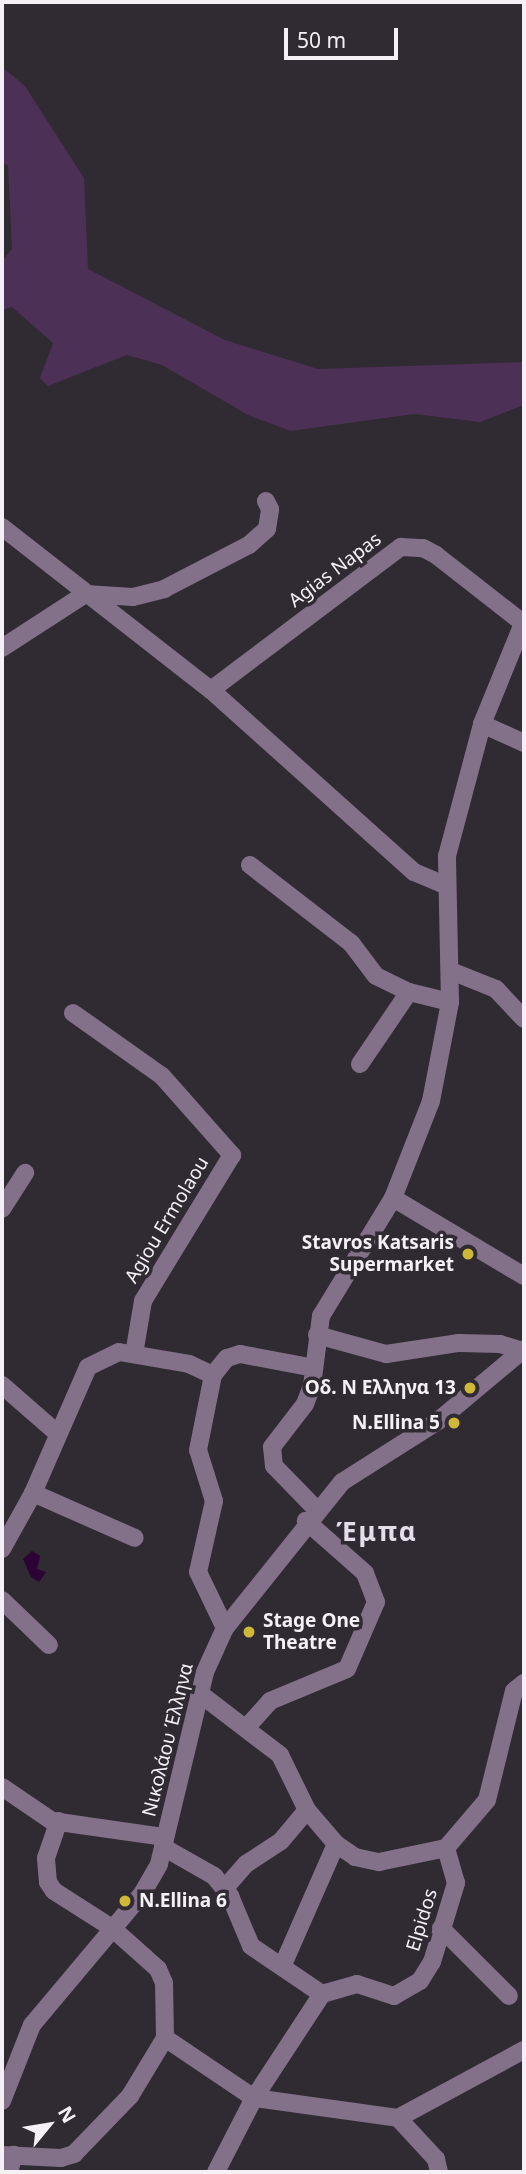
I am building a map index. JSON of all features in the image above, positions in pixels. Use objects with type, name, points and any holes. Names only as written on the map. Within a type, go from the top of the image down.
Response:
[{"type":"street","points":[[2,648],[85,594],[133,597],[164,589],[249,545],[267,529],[270,509],[265,501]]},
{"type":"street","points":[[2,527],[211,690],[414,872],[447,886]]},
{"type":"street","name":"Agias Napas","points":[[211,690],[401,547],[423,548],[436,555],[524,622]]},
{"type":"street","points":[[246,1728],[270,1701],[347,1669],[376,1602],[365,1573],[311,1515],[274,1466],[270,1455],[305,1404],[324,1308],[393,1198],[431,1101],[450,1002],[447,886],[453,826],[482,724],[524,622]]},
{"type":"street","points":[[482,724],[524,743]]},
{"type":"street","points":[[250,865],[351,943],[376,976],[409,992],[450,1002]]},
{"type":"street","points":[[451,971],[496,989],[524,1018]]},
{"type":"street","points":[[360,1064],[409,992]]},
{"type":"street","name":"Agiou Ermolaou","points":[[73,1013],[162,1076],[232,1155],[143,1301],[134,1354]]},
{"type":"street","points":[[2,1209],[25,1173]]},
{"type":"street","points":[[393,1198],[524,1276]]},
{"type":"street","points":[[317,1335],[386,1354],[459,1343],[500,1344],[524,1350]]},
{"type":"street","name":"Νικολάου Έλληνα","points":[[2,2101],[9,2054],[51,1999],[151,1880],[164,1842],[200,1693],[225,1628],[311,1515],[348,1477],[438,1421],[524,1350]]},
{"type":"street","points":[[2,1549],[33,1493],[88,1367],[109,1354],[134,1354],[189,1364],[213,1375]]},
{"type":"street","points":[[225,1628],[198,1572],[214,1501],[198,1450],[213,1375],[227,1358],[240,1354],[314,1368]]},
{"type":"street","points":[[2,1385],[57,1433]]},
{"type":"street","points":[[33,1493],[135,1538]]},
{"type":"street","points":[[2,1600],[49,1645]]},
{"type":"street","points":[[200,1693],[280,1755],[307,1810],[336,1844],[355,1857],[379,1862],[446,1848],[487,1800],[514,1691],[524,1683]]},
{"type":"street","points":[[2,1787],[58,1821],[164,1842],[214,1876],[225,1888],[251,1946],[322,1994],[254,2098],[216,2172]]},
{"type":"street","points":[[225,1888],[246,1864],[291,1831],[307,1810]]},
{"type":"street","points":[[8,2161],[61,2158],[74,2154],[130,2096],[165,2038],[162,1975],[112,1928],[54,1891],[48,1882],[46,1858],[58,1821]]},
{"type":"street","points":[[282,1967],[336,1844]]},
{"type":"street","name":"Elpidos","points":[[322,1994],[357,1984],[402,1994],[427,1972],[456,1877],[446,1848]]},
{"type":"street","points":[[441,1928],[509,1996]]},
{"type":"street","points":[[165,2038],[254,2098],[398,2118],[524,2050]]},
{"type":"street","points":[[398,2118],[436,2160],[439,2172]]},
{"type":"shaded area","points":[[2,67],[25,86],[84,178],[88,269],[225,340],[318,369],[524,362],[524,405],[480,422],[414,414],[291,431],[248,415],[162,365],[127,355],[48,386],[40,378],[53,343],[12,307],[2,310],[2,261],[12,249],[8,165],[2,163]]},
{"type":"shaded area","points":[[32,1551],[40,1556],[37,1569],[46,1572],[39,1582],[31,1577],[23,1559]]},
{"type":"place","name":"Stavros Katsaris Supermarket","points":[[468,1254]]},
{"type":"place","name":"Οδ. Ν Ελληνα 13","points":[[470,1388]]},
{"type":"place","name":"N.Ellina 5","points":[[454,1423]]},
{"type":"place","name":"Stage One Theatre","points":[[249,1632]]},
{"type":"place","name":"N.Ellina 6","points":[[125,1901]]},
{"type":"district","name":"Έμπα","points":[[377,1532]]}]
